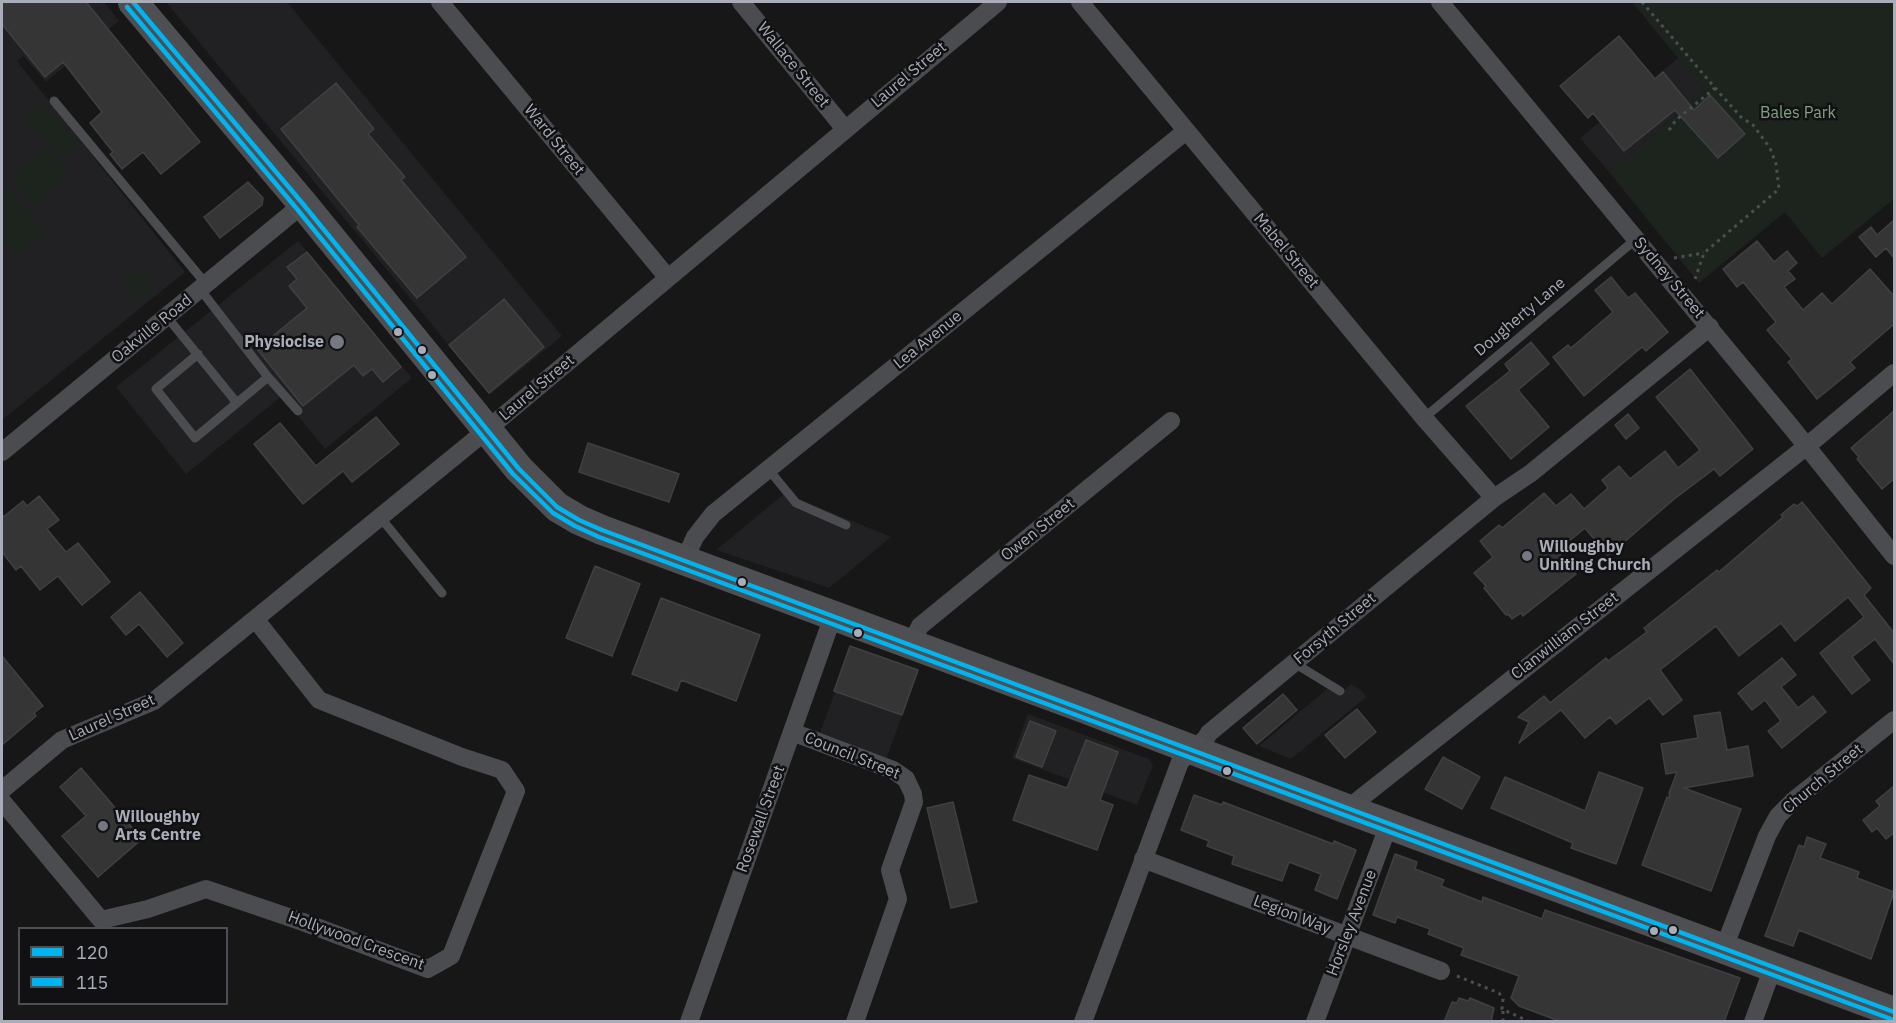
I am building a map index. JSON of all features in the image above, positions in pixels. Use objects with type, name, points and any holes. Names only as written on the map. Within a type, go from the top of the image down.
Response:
[{"type":"main road","points":[[133,2],[303,204],[519,469],[557,507],[579,520],[1894,1012]]},
{"type":"street","name":"Ward Street","points":[[440,2],[668,278]]},
{"type":"street","name":"Wallace Street","points":[[741,2],[845,129]]},
{"type":"street","name":"Laurel Street","points":[[2,790],[66,738],[154,701],[487,429],[998,2]]},
{"type":"street","name":"Mabel Street","points":[[1080,2],[1424,418],[1494,498]]},
{"type":"street","name":"Sydney Street","points":[[1440,2],[1710,327],[1894,556]]},
{"type":"street","name":"Lea Avenue","points":[[684,561],[694,537],[713,514],[1186,131]]},
{"type":"street","name":"Oakville Road","points":[[2,452],[303,204]]},
{"type":"street","name":"Forsyth Street","points":[[1083,1022],[1180,762],[1209,733],[1494,498],[1532,472],[1710,327]]},
{"type":"street","name":"Clanwilliam Street","points":[[1347,808],[1807,446],[1894,373]]},
{"type":"street","name":"Owen Street","points":[[911,644],[920,626],[1171,422]]},
{"type":"street","name":"Rosewall Street","points":[[689,1022],[833,616]]},
{"type":"street","name":"Hollywood Crescent","points":[[2,801],[101,920],[148,909],[206,889],[303,922],[428,969],[451,956],[516,791],[502,770],[462,757],[319,700],[256,620]]},
{"type":"street","name":"Church Street","points":[[1724,948],[1767,836],[1778,816],[1793,801],[1894,720]]},
{"type":"street","name":"Council Street","points":[[792,732],[893,770],[906,779],[913,794],[912,809],[890,870],[898,899],[855,1022]]},
{"type":"street","name":"Horsley Avenue","points":[[1315,1022],[1389,824]]},
{"type":"street","name":"Legion Way","points":[[1143,859],[1441,972]]},
{"type":"street","points":[[1753,1022],[1773,968]]},
{"type":"lane","points":[[54,101],[203,287],[268,377],[298,411]]},
{"type":"lane","name":"Dougherty Lane","points":[[1424,418],[1636,239]]},
{"type":"lane","points":[[167,317],[237,403]]},
{"type":"lane","points":[[198,354],[156,389],[195,438],[268,377]]},
{"type":"lane","points":[[768,470],[796,503],[846,525]]},
{"type":"lane","points":[[380,517],[442,593]]},
{"type":"lane","points":[[1294,663],[1340,691]]},
{"type":"path","points":[[1642,2],[1741,117],[1754,125],[1770,148],[1776,164],[1779,189],[1704,254],[1695,279]]},
{"type":"path","points":[[1667,133],[1676,120],[1715,88]]},
{"type":"path","points":[[1674,258],[1704,254]]},
{"type":"path","points":[[1441,972],[1499,993],[1503,999],[1503,1022]]},
{"type":"path","points":[[1502,1009],[1530,1022]]},
{"type":"shaded area","points":[[2,2],[104,2],[119,21],[46,82],[23,56],[17,61],[185,272],[2,420]]},
{"type":"shaded area","points":[[166,2],[287,2],[562,336],[490,395]]},
{"type":"shaded area","points":[[1678,58],[1705,91],[1609,172],[1580,138]]},
{"type":"shaded area","points":[[298,241],[412,378],[325,449],[282,396],[186,474],[116,387]]},
{"type":"shaded area","points":[[791,488],[799,499],[891,537],[829,588],[716,550]]},
{"type":"shaded area","points":[[851,649],[918,673],[886,759],[820,733]]},
{"type":"shaded area","points":[[1351,684],[1361,690],[1366,697],[1291,759],[1259,746],[1328,688],[1339,695]]},
{"type":"shaded area","points":[[1028,714],[1149,759],[1153,766],[1137,805],[1012,758]]},
{"type":"green space","name":"Bales Park","points":[[1632,2],[1894,2],[1894,199],[1822,258],[1785,212],[1699,283],[1609,172],[1705,91]]},
{"type":"green space","points":[[42,101],[77,142],[59,157],[24,116]]},
{"type":"green space","points":[[47,147],[71,175],[34,206],[11,177]]},
{"type":"green space","points":[[2,180],[44,231],[16,255],[2,237]]},
{"type":"green space","points":[[138,269],[148,273],[152,283],[148,293],[138,297],[128,293],[124,283],[128,273]]},
{"type":"building","points":[[2,2],[86,2],[200,142],[161,174],[143,152],[122,169],[110,154],[113,152],[90,123],[102,112],[63,62],[45,77],[2,24]]},
{"type":"building","points":[[1619,36],[1655,79],[1663,72],[1694,110],[1710,95],[1745,134],[1718,158],[1675,110],[1624,151],[1593,113],[1588,118],[1560,86]]},
{"type":"building","points":[[336,83],[374,129],[368,134],[405,177],[401,180],[466,257],[417,298],[357,227],[359,225],[281,129]]},
{"type":"building","points":[[248,182],[263,198],[262,205],[220,238],[204,217]]},
{"type":"building","points":[[1894,220],[1894,258],[1886,248],[1876,257],[1859,237],[1871,227],[1877,235]]},
{"type":"building","points":[[1757,241],[1774,262],[1787,251],[1797,263],[1788,271],[1795,279],[1784,287],[1803,310],[1822,293],[1832,304],[1870,269],[1894,296],[1894,324],[1850,362],[1855,368],[1817,399],[1788,362],[1792,359],[1767,330],[1776,322],[1743,282],[1737,287],[1723,269]]},
{"type":"building","points":[[307,252],[401,367],[383,382],[372,369],[363,376],[354,365],[303,406],[257,349],[307,308],[289,286],[297,279],[287,267]]},
{"type":"building","points":[[1611,277],[1628,298],[1635,293],[1668,332],[1646,351],[1642,347],[1584,396],[1553,357],[1568,345],[1571,348],[1613,312],[1595,290]]},
{"type":"building","points":[[504,299],[544,347],[489,393],[449,345]]},
{"type":"building","points":[[1531,342],[1549,364],[1518,390],[1549,427],[1511,459],[1466,406],[1510,371],[1505,364]]},
{"type":"building","points":[[1690,369],[1753,449],[1720,476],[1714,469],[1673,500],[1608,556],[1585,528],[1557,551],[1576,574],[1523,616],[1521,613],[1512,619],[1508,614],[1506,615],[1474,573],[1493,557],[1480,541],[1499,525],[1502,528],[1544,493],[1556,506],[1571,494],[1584,509],[1608,488],[1602,480],[1619,466],[1630,479],[1665,451],[1678,468],[1700,450],[1656,397]]},
{"type":"building","points":[[1894,411],[1894,479],[1882,489],[1857,459],[1859,457],[1851,448]]},
{"type":"building","points":[[1628,414],[1639,428],[1626,439],[1615,425]]},
{"type":"building","points":[[376,417],[399,444],[352,482],[343,471],[303,504],[254,444],[280,423],[316,466]]},
{"type":"building","points":[[588,443],[679,474],[669,502],[579,472]]},
{"type":"building","points":[[39,496],[59,520],[47,529],[66,552],[78,543],[110,582],[82,605],[58,576],[40,590],[21,566],[16,570],[2,552],[2,518],[23,501],[27,506]]},
{"type":"building","points":[[1802,502],[1871,588],[1864,595],[1894,633],[1894,664],[1875,639],[1852,657],[1870,680],[1852,694],[1820,653],[1864,617],[1848,597],[1795,641],[1781,623],[1739,656],[1716,626],[1660,670],[1682,700],[1663,715],[1649,698],[1616,724],[1610,717],[1585,738],[1561,710],[1519,743],[1529,722],[1518,717],[1544,696],[1550,703],[1606,658],[1608,661],[1647,632],[1644,628],[1717,570],[1719,572],[1783,517],[1781,515],[1794,504],[1797,506]]},
{"type":"building","points":[[595,566],[640,584],[612,656],[566,638]]},
{"type":"building","points":[[140,592],[183,643],[167,657],[139,624],[126,635],[111,617]]},
{"type":"building","points":[[661,598],[760,635],[736,701],[681,680],[677,691],[632,674]]},
{"type":"building","points":[[850,646],[918,670],[902,715],[834,691]]},
{"type":"building","points":[[2,656],[43,706],[34,713],[36,716],[2,745]]},
{"type":"building","points":[[1782,658],[1796,675],[1781,687],[1798,708],[1813,696],[1826,712],[1782,748],[1768,731],[1781,721],[1765,700],[1752,710],[1738,693]]},
{"type":"building","points":[[1283,694],[1297,710],[1257,744],[1243,728]]},
{"type":"building","points":[[1357,709],[1376,732],[1345,758],[1325,735]]},
{"type":"building","points":[[1720,712],[1727,750],[1748,746],[1753,776],[1684,788],[1741,809],[1711,891],[1642,865],[1667,797],[1670,798],[1669,793],[1677,772],[1666,774],[1661,744],[1698,738],[1694,716]]},
{"type":"building","points":[[1030,721],[1056,731],[1042,767],[1016,757]]},
{"type":"building","points":[[1086,740],[1118,752],[1100,800],[1113,805],[1097,850],[1013,820],[1029,775],[1067,788]]},
{"type":"building","points":[[1443,757],[1480,777],[1462,809],[1425,789]]},
{"type":"building","name":"Willoughby Arts Centre","points":[[81,768],[142,839],[98,877],[62,836],[86,816],[60,787]]},
{"type":"building","points":[[1599,772],[1643,788],[1616,864],[1571,848],[1573,843],[1491,808],[1505,777],[1585,811]]},
{"type":"building","points":[[1894,786],[1894,833],[1886,839],[1877,828],[1872,832],[1863,820],[1880,806],[1876,801]]},
{"type":"building","points":[[1194,795],[1222,805],[1223,802],[1333,844],[1334,841],[1356,850],[1337,899],[1315,890],[1321,874],[1289,862],[1282,881],[1232,864],[1234,856],[1207,846],[1209,841],[1181,830]]},
{"type":"building","points":[[953,802],[977,902],[951,908],[927,808]]},
{"type":"building","points":[[1807,837],[1826,844],[1820,858],[1859,872],[1857,878],[1894,892],[1871,959],[1799,930],[1793,946],[1765,936],[1799,845],[1804,847]]},
{"type":"building","points":[[1395,854],[1417,862],[1415,869],[1444,880],[1441,886],[1482,902],[1483,897],[1542,919],[1545,910],[1740,978],[1724,1022],[1562,1022],[1519,1006],[1511,998],[1519,976],[1461,955],[1464,948],[1428,934],[1430,929],[1397,917],[1395,923],[1373,915]]},
{"type":"building","points":[[1459,998],[1468,1001],[1470,998],[1494,1008],[1491,1022],[1444,1022],[1452,1002],[1457,1003]]},
{"type":"transit line","name":"120","points":[[133,2],[303,204],[519,469],[557,507],[579,520],[1894,1012]]},
{"type":"transit line","name":"115","points":[[127,7],[297,209],[513,474],[553,513],[575,526],[599,537],[1891,1019]]},
{"type":"place","name":"Physiocise","points":[[337,342]]},
{"type":"place","name":"Willoughby Uniting Church","points":[[1527,556]]},
{"type":"place","name":"Willoughby Arts Centre","points":[[103,826]]}]
